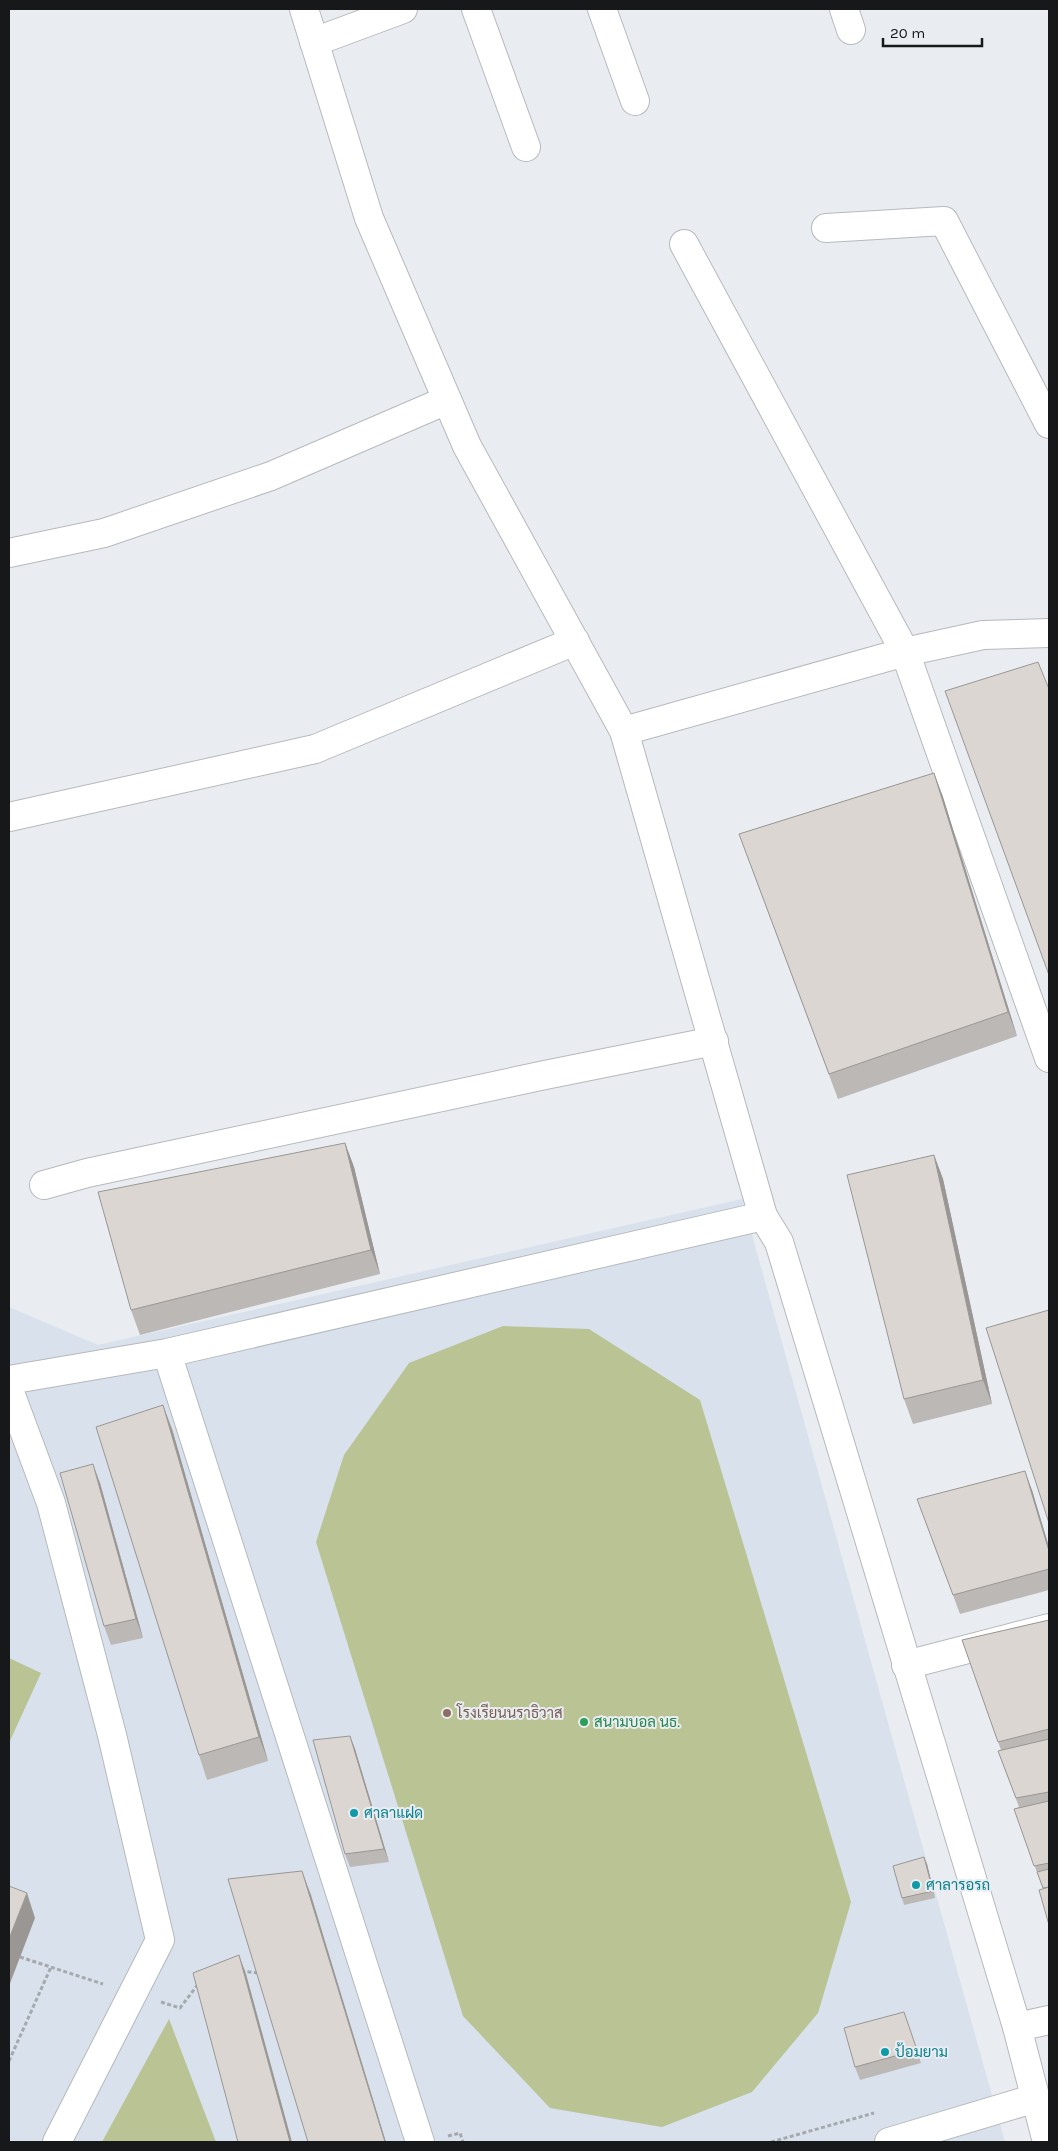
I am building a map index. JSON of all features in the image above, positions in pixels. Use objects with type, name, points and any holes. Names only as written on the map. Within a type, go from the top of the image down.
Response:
[{"type":"street","points":[[304,9],[369,218],[466,446],[624,731],[763,1216],[779,1242],[1017,2027],[1047,2142]]},
{"type":"street","points":[[314,42],[403,9]]},
{"type":"street","points":[[476,9],[526,147]]},
{"type":"street","points":[[602,9],[635,101]]},
{"type":"street","points":[[826,228],[944,221],[1049,424]]},
{"type":"street","points":[[684,244],[905,652],[1049,1058]]},
{"type":"street","points":[[9,553],[104,533],[261,479],[447,400]]},
{"type":"street","points":[[624,731],[905,652],[983,635],[1049,633]]},
{"type":"street","points":[[9,817],[315,749],[575,641]]},
{"type":"street","points":[[44,1185],[116,1167],[714,1041]]},
{"type":"street","points":[[9,1380],[167,1354],[763,1216]]},
{"type":"street","points":[[167,1354],[420,2142]]},
{"type":"street","points":[[9,1390],[51,1503],[112,1735],[160,1940],[57,2142]]},
{"type":"street","points":[[906,1665],[1049,1628]]},
{"type":"street","points":[[1017,2027],[1049,2020]]},
{"type":"street","points":[[889,2142],[1036,2098]]},
{"type":"path","points":[[9,2061],[51,1967]]},
{"type":"shaded area","name":"โรงเรียนนราธิวาส","points":[[742,1199],[1005,2142],[9,2142],[9,1307],[98,1345]]},
{"type":"green space","name":"สนามบอล นธ.","points":[[503,1326],[589,1329],[700,1400],[851,1902],[818,2013],[752,2092],[662,2127],[550,2108],[463,2016],[316,1542],[344,1455],[409,1363]]},
{"type":"green space","points":[[9,1658],[41,1673],[9,1743]]},
{"type":"green space","points":[[169,2019],[216,2142],[102,2142]]},
{"type":"building","points":[[1038,662],[1049,689],[1049,975],[945,691]]},
{"type":"building","points":[[934,773],[1008,1012],[829,1074],[739,834]]},
{"type":"building","points":[[345,1143],[371,1250],[131,1310],[98,1192]]},
{"type":"building","points":[[934,1155],[983,1380],[904,1399],[847,1175]]},
{"type":"building","points":[[1049,1310],[1049,1523],[986,1328]]},
{"type":"building","points":[[163,1405],[259,1737],[199,1755],[96,1427]]},
{"type":"building","points":[[93,1464],[136,1619],[104,1626],[60,1473]]},
{"type":"building","points":[[1025,1471],[1049,1551],[1049,1569],[953,1595],[917,1499]]},
{"type":"building","points":[[1049,1620],[1049,1729],[998,1742],[962,1640]]},
{"type":"building","name":"ศาลาแฝด","points":[[350,1736],[384,1849],[345,1854],[313,1740]]},
{"type":"building","points":[[1049,1739],[1049,1792],[1016,1798],[998,1751]]},
{"type":"building","points":[[1049,1801],[1049,1863],[1034,1866],[1014,1809]]},
{"type":"building","name":"ศาลารอรถ","points":[[924,1857],[933,1891],[902,1898],[893,1866]]},
{"type":"building","points":[[1049,1869],[1049,1887],[1043,1888],[1037,1872]]},
{"type":"building","points":[[302,1871],[385,2142],[308,2142],[228,1879]]},
{"type":"building","points":[[9,1886],[27,1893],[9,1939]]},
{"type":"building","points":[[1049,1887],[1049,1925],[1039,1890]]},
{"type":"building","points":[[239,1955],[290,2142],[238,2142],[193,1973]]},
{"type":"building","name":"ป้อมยาม","points":[[904,2012],[917,2050],[855,2067],[844,2028]]},
{"type":"place","name":"โรงเรียนนราธิวาส","points":[[447,1713]]},
{"type":"place","name":"สนามบอล นธ.","points":[[584,1722]]},
{"type":"place","name":"ศาลาแฝด","points":[[354,1813]]},
{"type":"place","name":"ศาลารอรถ","points":[[916,1885]]},
{"type":"place","name":"ป้อมยาม","points":[[885,2052]]}]
